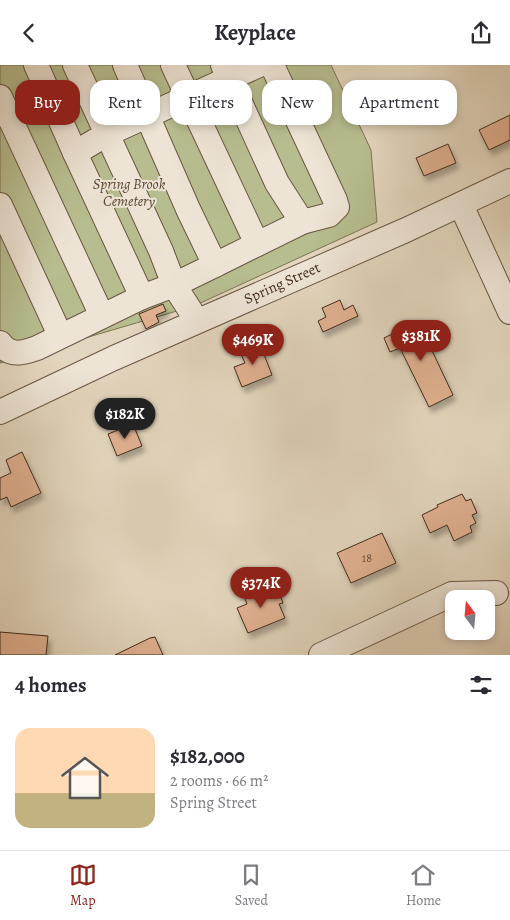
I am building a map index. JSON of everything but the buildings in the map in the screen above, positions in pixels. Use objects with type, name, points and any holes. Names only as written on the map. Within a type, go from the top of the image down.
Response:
[{"type":"street","points":[[36,65],[142,297]]},
{"type":"street","points":[[75,65],[161,251],[174,285],[197,321]]},
{"type":"street","points":[[125,65],[132,80]]},
{"type":"street","points":[[173,65],[180,80]]},
{"type":"street","points":[[214,80],[226,72],[259,65]]},
{"type":"street","points":[[0,343],[5,349],[15,353],[24,353],[37,348],[60,335],[142,297],[174,285],[302,222],[329,215],[337,207],[332,191],[272,65]]},
{"type":"street","points":[[226,72],[277,183],[302,222]]},
{"type":"street","points":[[0,97],[102,316]]},
{"type":"street","points":[[75,153],[126,125]]},
{"type":"street","points":[[152,125],[188,209],[216,265]]},
{"type":"street","points":[[201,125],[257,244]]},
{"type":"street","name":"Spring Street","points":[[0,412],[114,358],[461,205],[510,181]]},
{"type":"street","points":[[0,205],[60,335]]},
{"type":"street","points":[[461,205],[510,312]]},
{"type":"street","points":[[322,655],[452,594],[496,593]]},
{"type":"green space","name":"Spring Brook Cemetery","points":[[0,65],[331,65],[342,88],[342,125],[359,125],[371,150],[377,222],[194,306],[0,363]]}]
